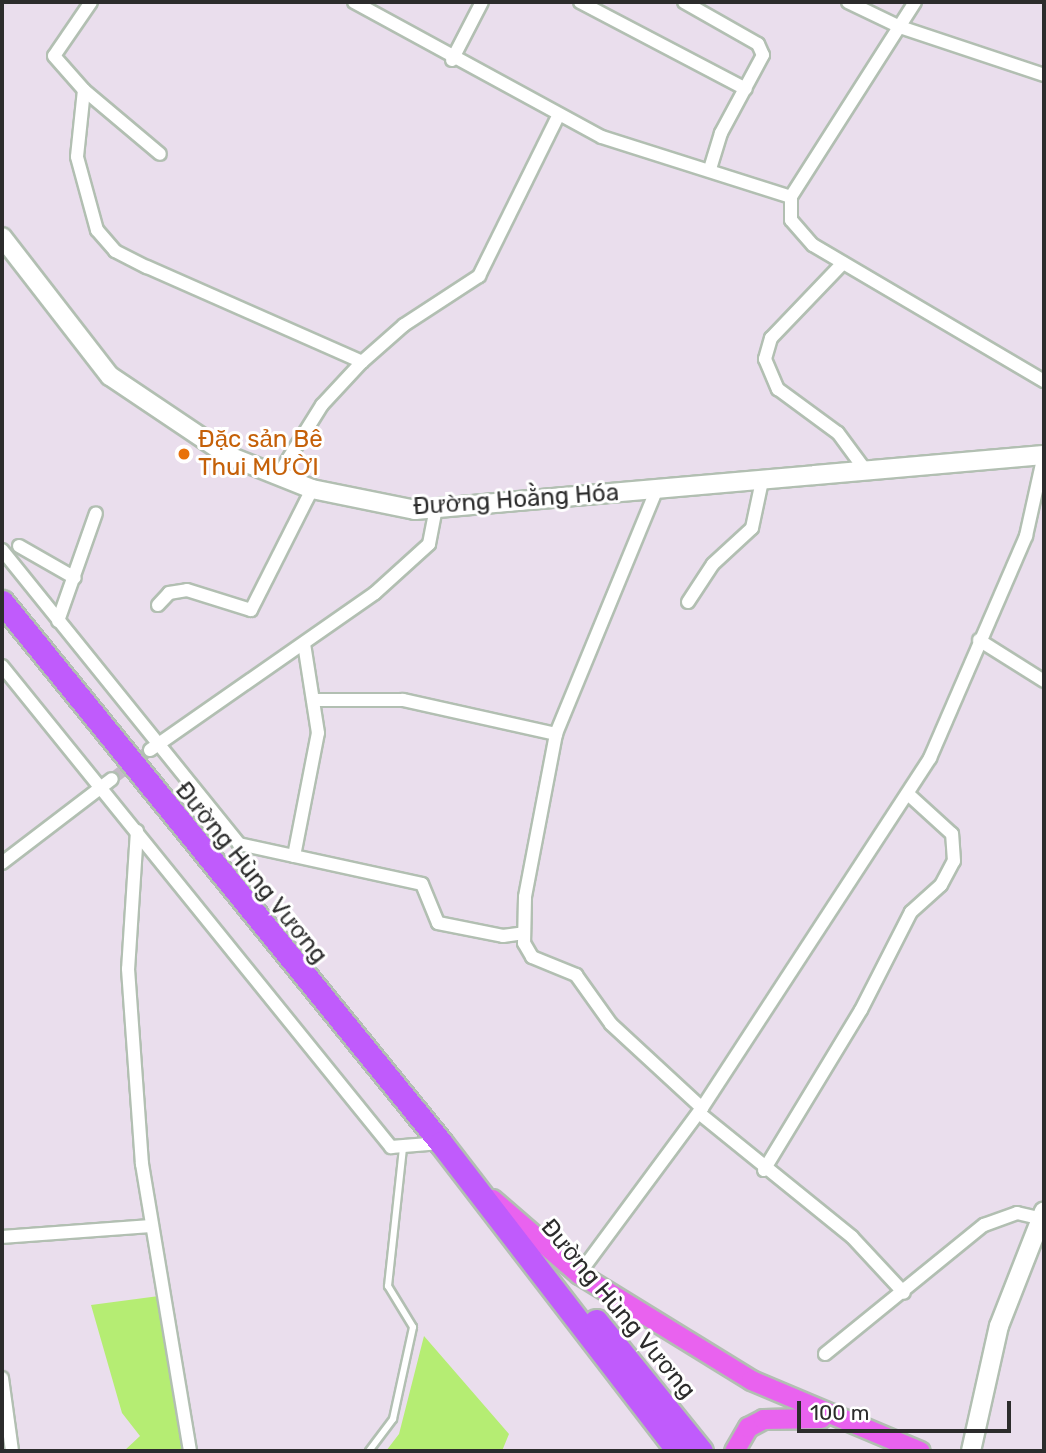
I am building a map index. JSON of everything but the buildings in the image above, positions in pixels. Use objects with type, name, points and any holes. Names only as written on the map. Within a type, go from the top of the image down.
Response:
[{"type":"highway","name":"Đường Hùng Vương","points":[[2,602],[440,1143],[678,1451]]},
{"type":"highway","name":"Đường Hùng Vương","points":[[463,1173],[541,1256],[701,1451]]},
{"type":"main road","name":"Đường Hoằng Hóa","points":[[2,237],[110,376],[229,456],[312,489],[436,508],[656,491],[1044,455]]},
{"type":"main road","points":[[463,1173],[579,1274],[751,1380],[899,1447],[920,1451]]},
{"type":"main road","points":[[971,1451],[999,1326],[1043,1215]]},
{"type":"main road","points":[[734,1451],[747,1427],[763,1419],[830,1418]]},
{"type":"street","points":[[91,2],[54,56],[84,90],[160,154]]},
{"type":"street","points":[[354,2],[452,60],[558,116],[634,152],[710,169],[791,197]]},
{"type":"street","points":[[452,60],[482,2]]},
{"type":"street","points":[[580,2],[746,89]]},
{"type":"street","points":[[684,2],[758,44],[762,62],[721,132],[710,169]]},
{"type":"street","points":[[848,2],[900,27],[1044,75]]},
{"type":"street","points":[[915,2],[791,197],[791,220],[801,234],[843,263],[1044,381]]},
{"type":"street","points":[[84,90],[77,145],[83,194],[97,230],[115,251],[362,362]]},
{"type":"street","points":[[277,477],[323,405],[362,362],[404,325],[479,276],[558,116]]},
{"type":"street","points":[[843,263],[771,338],[765,359],[778,389],[838,433],[866,471]]},
{"type":"street","points":[[579,1274],[700,1111],[930,758],[1026,536],[1044,455]]},
{"type":"street","points":[[688,602],[713,564],[752,528],[762,481]]},
{"type":"street","points":[[158,605],[169,593],[187,590],[251,610],[312,489]]},
{"type":"street","points":[[656,491],[556,734],[525,897],[524,933],[529,954],[576,975],[611,1024],[700,1111],[764,1170],[852,1237],[904,1293]]},
{"type":"street","points":[[157,748],[375,593],[429,544],[436,508]]},
{"type":"street","points":[[58,621],[96,513]]},
{"type":"street","points":[[19,546],[75,578]]},
{"type":"street","points":[[2,550],[157,748],[239,844],[422,884],[438,923],[503,936],[524,933]]},
{"type":"street","points":[[979,640],[1044,681]]},
{"type":"street","points":[[294,856],[318,733],[304,644]]},
{"type":"street","points":[[2,666],[107,783],[137,831],[391,1147],[440,1143]]},
{"type":"street","points":[[313,700],[403,700],[556,734]]},
{"type":"street","points":[[2,863],[107,783]]},
{"type":"street","points":[[764,1170],[861,1010],[911,912],[941,886],[954,861],[952,834],[908,794]]},
{"type":"street","points":[[137,831],[128,969],[152,1226],[190,1451]]},
{"type":"street","points":[[825,1354],[904,1293],[984,1225],[1007,1214],[1043,1215]]},
{"type":"street","points":[[2,1237],[152,1226]]},
{"type":"street","points":[[2,1378],[12,1451]]},
{"type":"lane","points":[[369,1451],[393,1419],[413,1327],[388,1286],[402,1147]]},
{"type":"shaded area","points":[[159,1296],[188,1451],[124,1451],[140,1436],[122,1413],[91,1305]]},
{"type":"shaded area","points":[[424,1336],[509,1434],[502,1451],[386,1451],[399,1434]]},
{"type":"tunnel","points":[[112,779],[150,750]]},
{"type":"place","name":"Đặc sản Bê Thui MƯỜI","points":[[184,454]]}]
